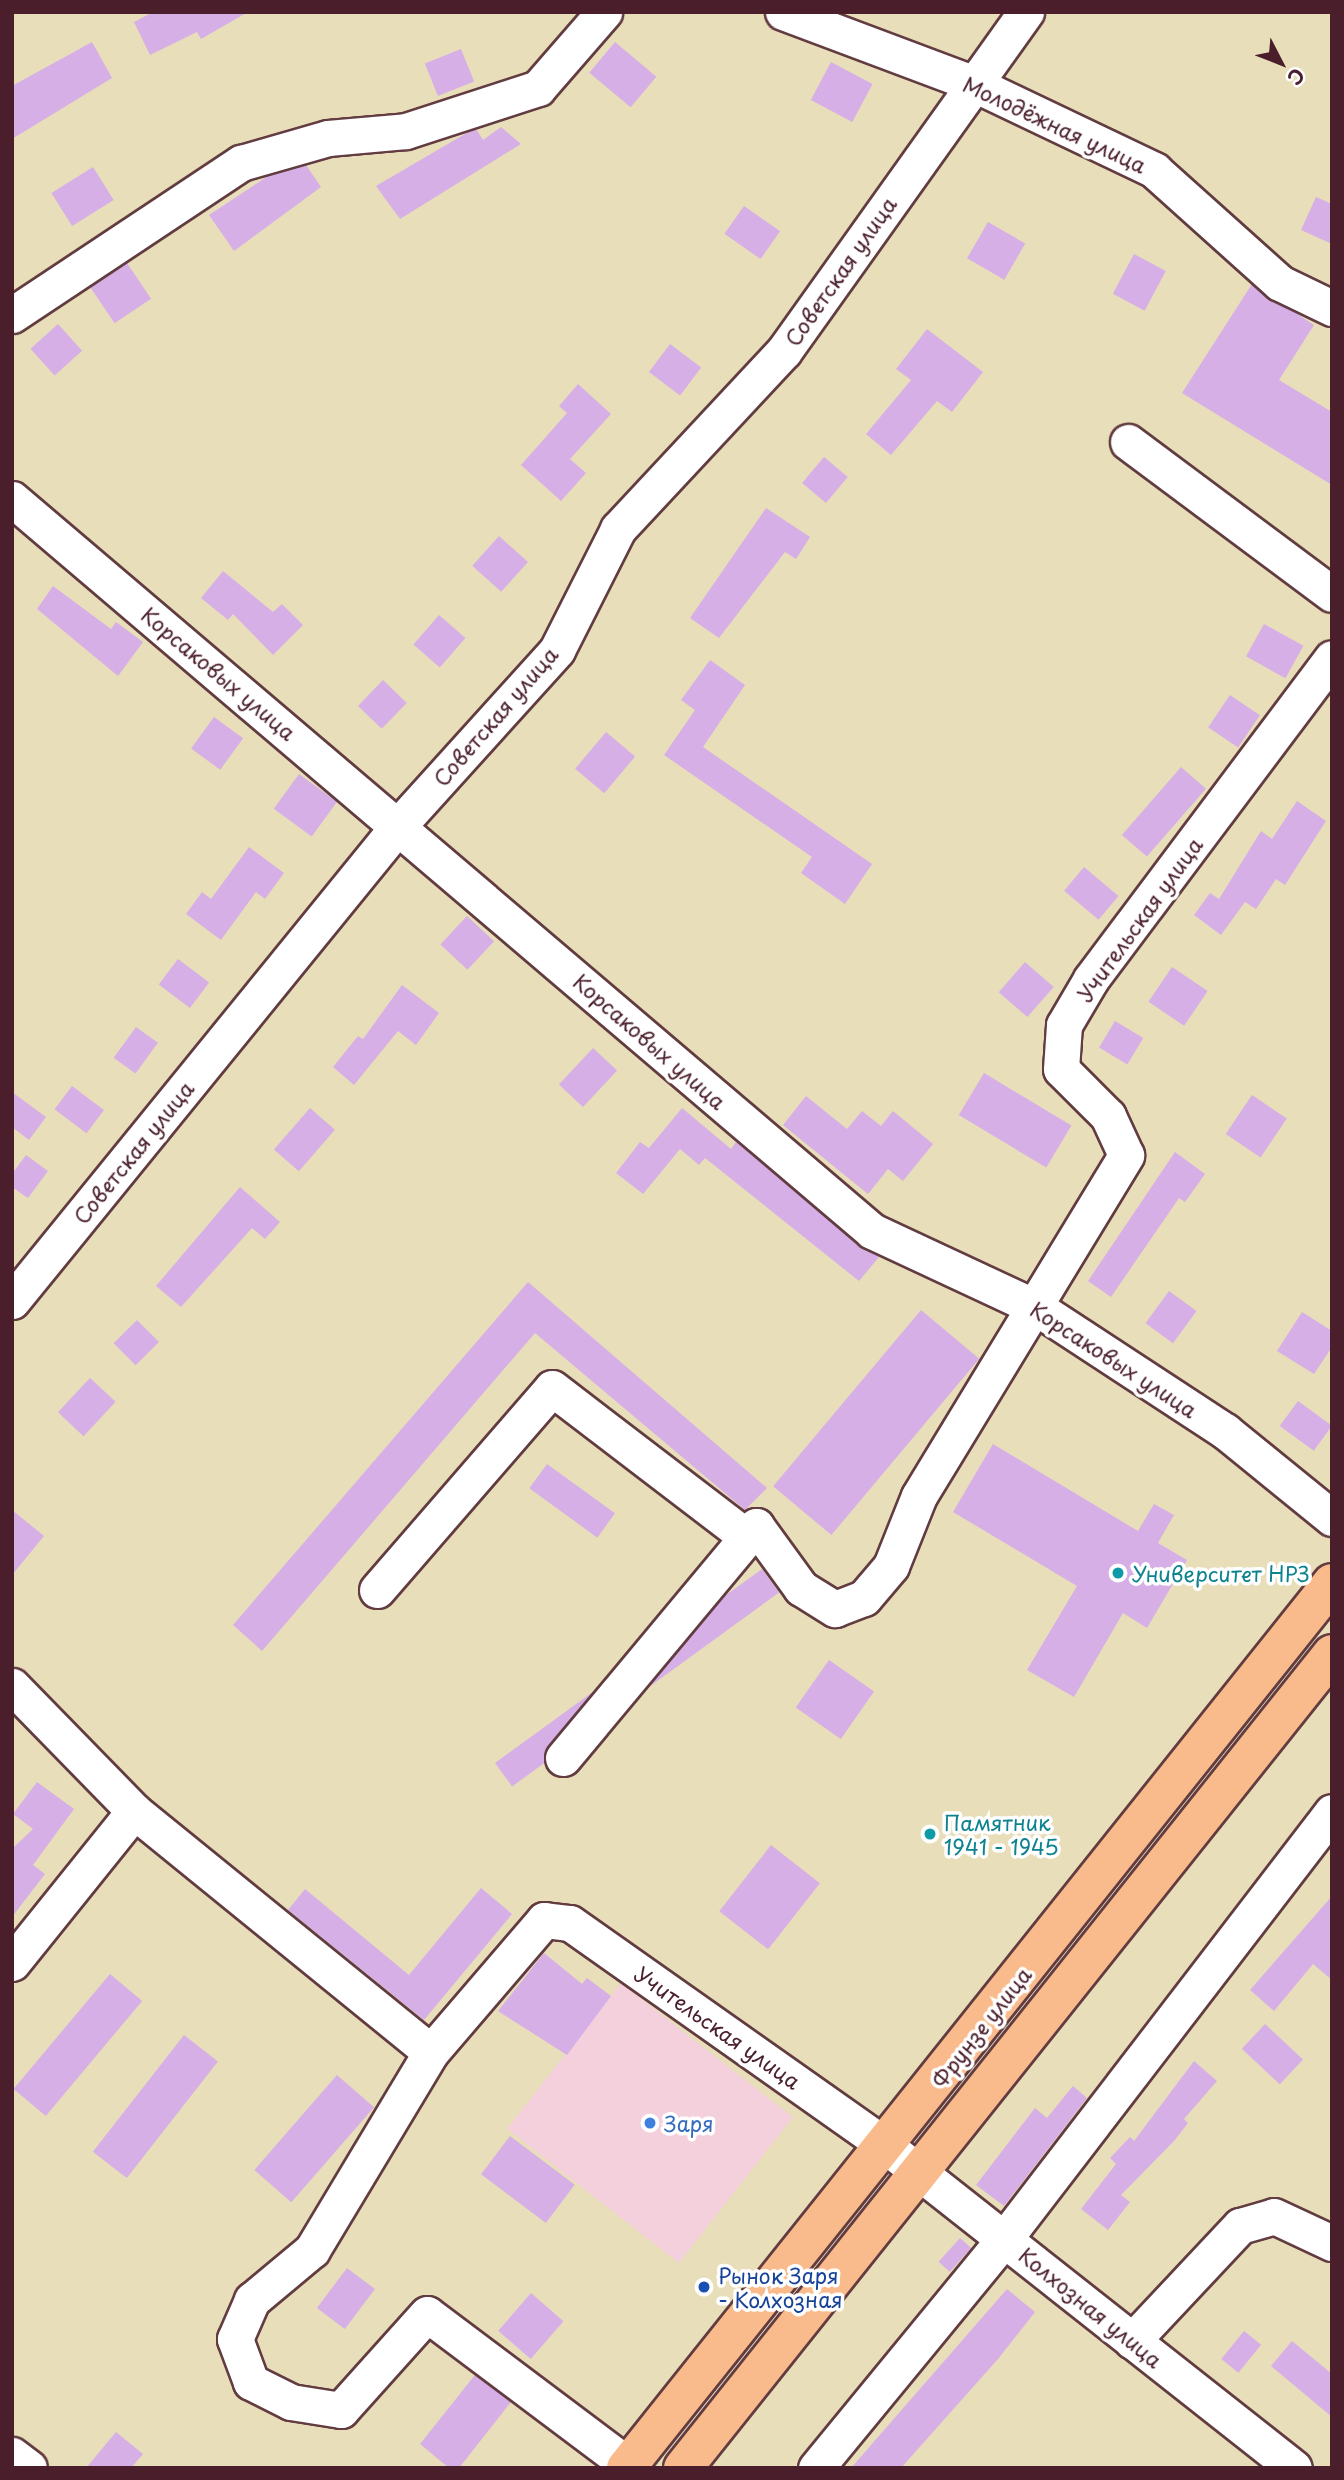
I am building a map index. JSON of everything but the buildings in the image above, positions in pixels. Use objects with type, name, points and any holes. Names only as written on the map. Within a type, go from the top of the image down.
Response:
[{"type":"main road","name":"Фрунзе улица","points":[[627,2466],[887,2147],[1332,1583]]},
{"type":"main road","name":"Фрунзе улица","points":[[683,2468],[921,2174],[1332,1654]]},
{"type":"street","points":[[12,315],[241,163],[328,138],[406,131],[538,88],[604,12]]},
{"type":"street","name":"Молодёжная улица","points":[[783,12],[972,83],[1154,170],[1280,283],[1332,308]]},
{"type":"street","name":"Советская улица","points":[[12,1301],[399,825],[557,650],[618,529],[784,351],[1018,16]]},
{"type":"street","points":[[1128,442],[1332,593]]},
{"type":"street","name":"Корсаковых улица","points":[[12,499],[399,825],[872,1231],[1037,1308],[1225,1431],[1332,1518]]},
{"type":"street","name":"Учительская улица","points":[[747,1537],[756,1526],[801,1588],[835,1609],[864,1598],[891,1566],[919,1496],[1037,1308],[1126,1155],[1108,1116],[1061,1069],[1064,1025],[1091,979],[1332,659]]},
{"type":"street","points":[[377,1590],[552,1388],[747,1537],[563,1758]]},
{"type":"street","points":[[12,1686],[134,1811],[431,2052],[312,2250],[252,2300],[235,2340],[251,2382],[291,2402],[341,2410],[378,2375],[427,2314],[627,2466]]},
{"type":"street","points":[[12,1962],[134,1811]]},
{"type":"street","points":[[816,2468],[1006,2238],[1332,1812]]},
{"type":"street","name":"Учительская улица","points":[[431,2052],[544,1920],[570,1923],[887,2147]]},
{"type":"street","name":"Колхозная улица","points":[[887,2147],[1006,2238],[1294,2468]]},
{"type":"street","points":[[1132,2341],[1240,2226],[1274,2216],[1332,2243]]},
{"type":"street","points":[[12,2455],[29,2468]]},
{"type":"shaded area","name":"Заря","points":[[621,1983],[793,2117],[679,2263],[507,2129]]},
{"type":"place","name":"Университет НРЗ","points":[[1118,1573]]},
{"type":"place","name":"Памятник 1941 - 1945","points":[[930,1834]]},
{"type":"place","name":"Заря","points":[[650,2123]]},
{"type":"place","name":"Рынок Заря - Колхозная","points":[[704,2287]]}]
